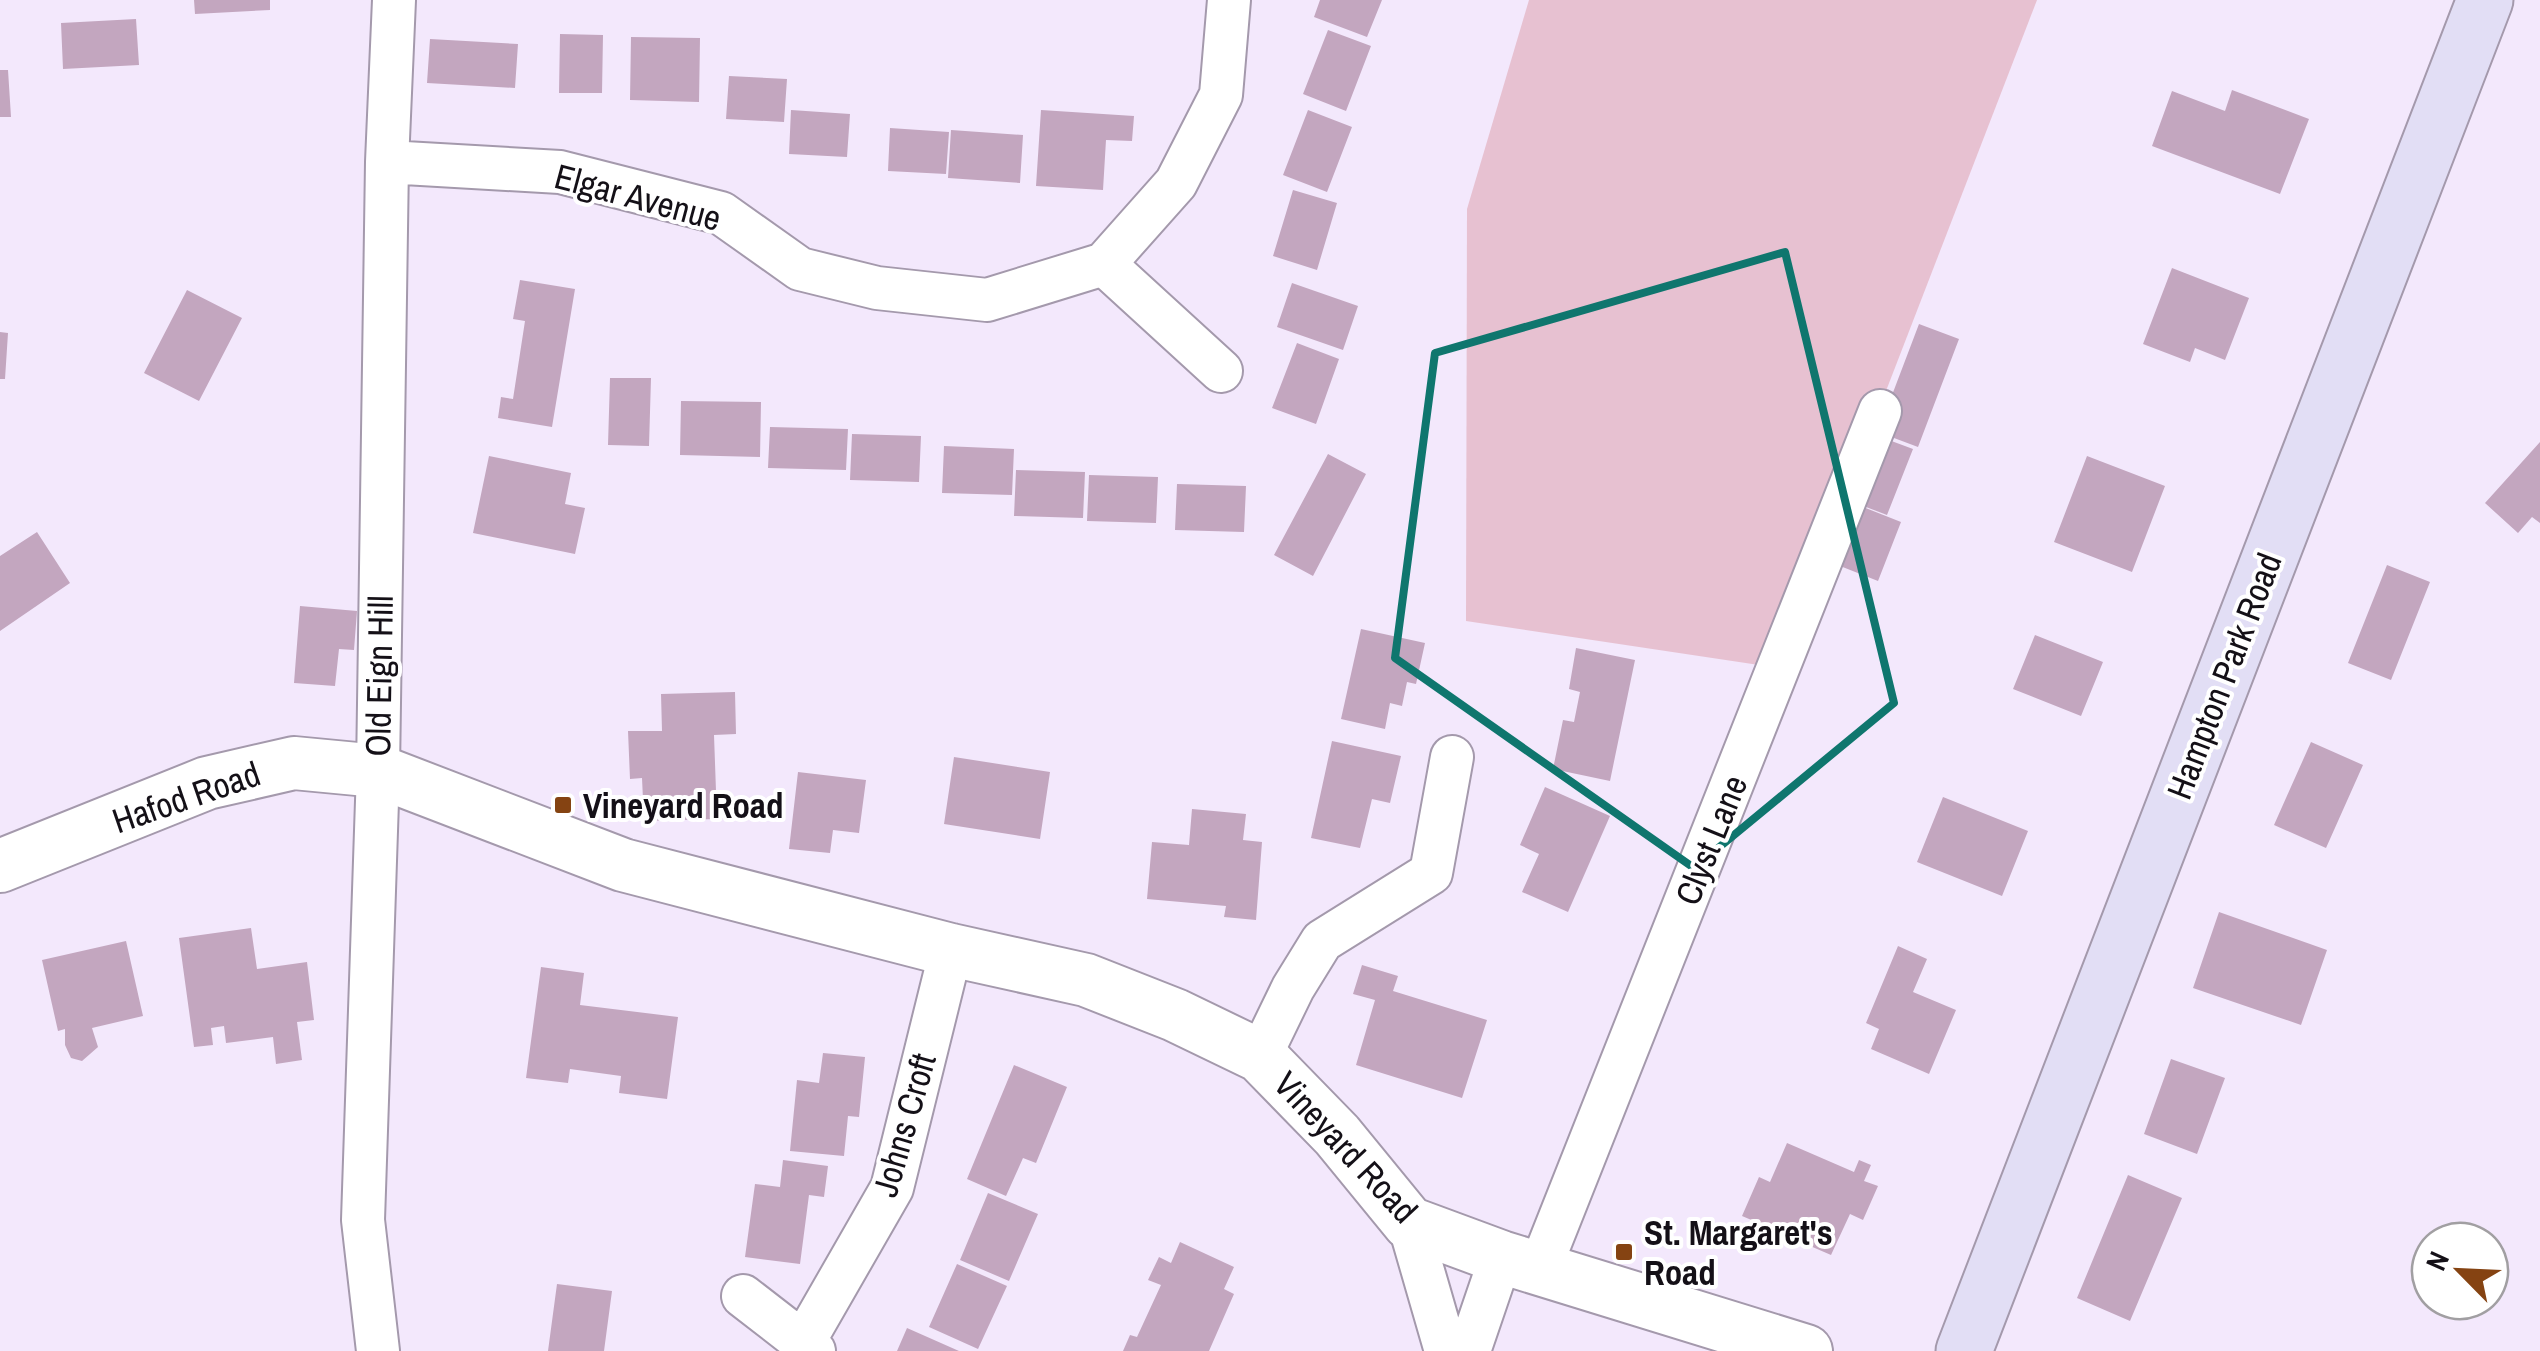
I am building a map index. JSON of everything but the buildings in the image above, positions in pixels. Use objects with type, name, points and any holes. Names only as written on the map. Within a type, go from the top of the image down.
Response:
[{"type":"main road","name":"Hampton Park Road","points":[[1964,1351],[2485,0]]},
{"type":"street","name":"Old Eign Hill","points":[[378,1351],[363,1220],[378,771],[387,162],[394,0]]},
{"type":"street","points":[[1220,370],[1104,264],[1176,183],[1220,95],[1229,0]]},
{"type":"street","name":"Elgar Avenue","points":[[387,162],[560,172],[721,212],[800,269],[877,288],[987,300],[1104,264]]},
{"type":"street","name":"Clyst Lane","points":[[1521,1262],[1880,411]]},
{"type":"street","points":[[1260,1056],[1322,940],[1431,873],[1452,757]]},
{"type":"street","name":"Hafod Road","points":[[0,866],[207,783],[294,763],[378,771]]},
{"type":"street","name":"Vineyard Road","points":[[378,771],[622,866],[951,950],[1086,980],[1175,1015],[1260,1056],[1338,1135],[1409,1223],[1806,1351]]},
{"type":"street","name":"Johns Croft","points":[[743,1296],[808,1347],[892,1188],[951,950]]},
{"type":"street","points":[[1409,1223],[1446,1351]]},
{"type":"street","points":[[1469,1351],[1521,1262]]},
{"type":"highlighted area","points":[[1785,252],[1894,703],[1694,868],[1395,658],[1435,353]]},
{"type":"shaded area","points":[[1529,0],[2037,0],[1779,668],[1466,621],[1467,209]]},
{"type":"place","name":"Vineyard Road","points":[[563,805]]},
{"type":"place","name":"St. Margaret's Road","points":[[1624,1252]]}]
